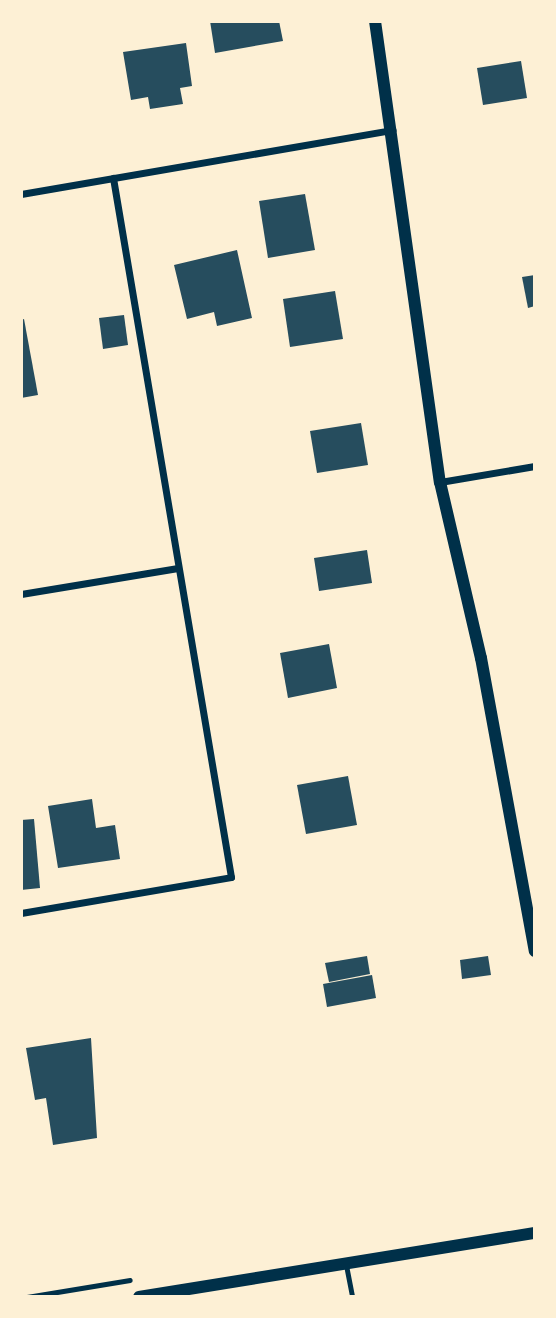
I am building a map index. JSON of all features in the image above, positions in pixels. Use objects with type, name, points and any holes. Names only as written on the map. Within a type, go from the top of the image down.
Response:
[{"type":"street","points":[[375,21],[393,130],[440,482],[481,658],[535,951]]},
{"type":"street","points":[[21,194],[393,130]]},
{"type":"street","points":[[21,913],[230,877],[113,178]]},
{"type":"street","points":[[440,482],[535,466]]},
{"type":"street","points":[[21,594],[178,568]]},
{"type":"street","points":[[139,1297],[200,1292],[535,1233]]},
{"type":"lane","points":[[346,1265],[352,1297]]},
{"type":"building","points":[[210,21],[279,21],[283,41],[215,53]]},
{"type":"building","points":[[186,43],[192,86],[180,88],[183,104],[150,109],[148,97],[131,100],[123,52]]},
{"type":"building","points":[[521,61],[527,98],[483,105],[477,68]]},
{"type":"building","points":[[305,194],[315,250],[268,258],[259,201]]},
{"type":"building","points":[[237,250],[252,318],[217,326],[214,312],[187,319],[174,265]]},
{"type":"building","points":[[535,275],[535,306],[528,308],[522,277]]},
{"type":"building","points":[[335,291],[343,339],[290,347],[283,299]]},
{"type":"building","points":[[124,315],[128,345],[103,349],[99,318]]},
{"type":"building","points":[[24,319],[38,395],[21,398],[21,320]]},
{"type":"building","points":[[361,423],[368,465],[317,473],[310,431]]},
{"type":"building","points":[[367,550],[372,583],[319,591],[314,558]]},
{"type":"building","points":[[329,644],[337,688],[288,698],[280,653]]},
{"type":"building","points":[[348,776],[357,825],[306,834],[297,785]]},
{"type":"building","points":[[92,799],[96,828],[115,825],[120,859],[58,868],[48,806]]},
{"type":"building","points":[[34,819],[40,888],[21,890],[21,820]]},
{"type":"building","points":[[367,956],[370,974],[329,982],[325,963]]},
{"type":"building","points":[[488,956],[491,975],[462,979],[460,960]]},
{"type":"building","points":[[372,975],[376,998],[327,1007],[323,984]]},
{"type":"building","points":[[91,1038],[97,1138],[53,1145],[46,1098],[35,1100],[26,1048]]}]
